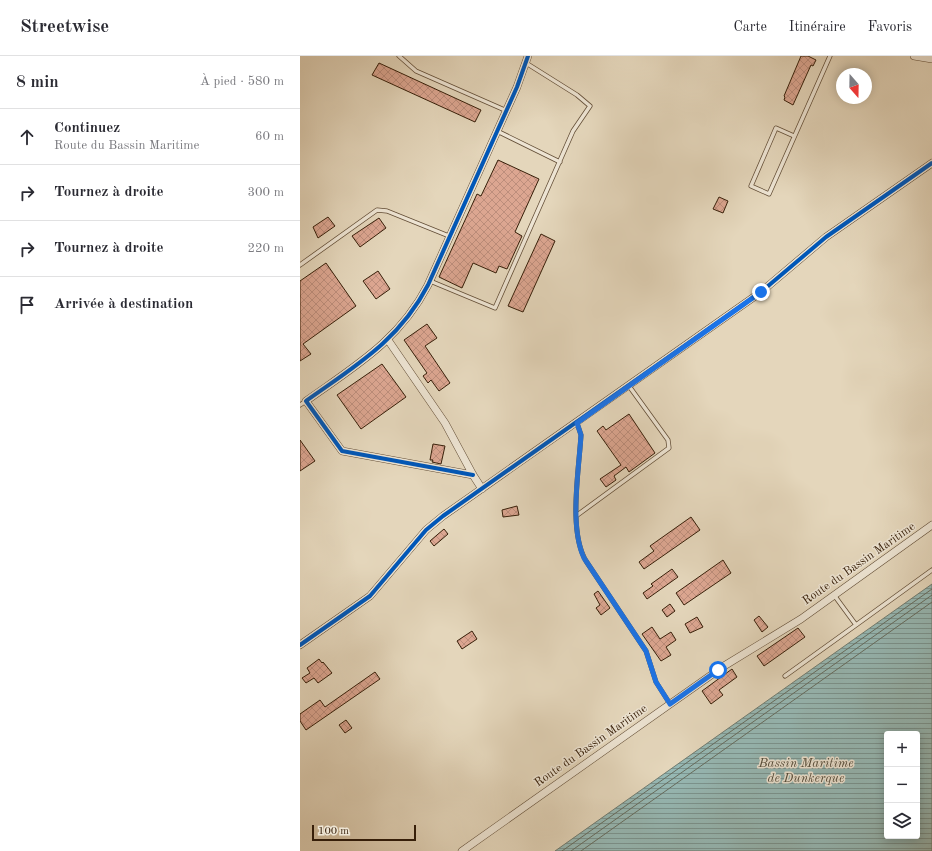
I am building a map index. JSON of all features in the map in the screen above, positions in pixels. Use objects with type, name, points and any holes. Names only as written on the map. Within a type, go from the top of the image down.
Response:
[{"type":"street","points":[[914,56],[932,59]]},
{"type":"street","points":[[473,475],[344,452],[303,403],[368,357],[388,340],[418,303],[430,281],[507,111],[527,60]]},
{"type":"street","points":[[300,645],[370,596],[430,527],[766,288],[811,248],[932,163]]},
{"type":"street","points":[[388,340],[442,419],[482,489]]},
{"type":"street","name":"Route du Bassin Maritime","points":[[462,851],[737,657],[788,627],[932,525]]},
{"type":"lane","points":[[399,56],[416,71],[507,111]]},
{"type":"lane","points":[[794,136],[776,128],[751,186],[769,194],[830,56]]},
{"type":"lane","points":[[430,281],[495,308],[573,131],[590,106],[577,95],[527,60]]},
{"type":"lane","points":[[497,131],[560,162]]},
{"type":"lane","points":[[300,265],[377,210],[387,211],[450,236]]},
{"type":"lane","points":[[576,516],[664,453],[670,446],[668,440],[629,386]]},
{"type":"lane","points":[[577,423],[581,435],[576,516],[578,542],[584,558],[646,651],[656,682],[670,704]]},
{"type":"lane","points":[[785,676],[932,570]]},
{"type":"lane","points":[[834,595],[856,625]]},
{"type":"water","name":"Bassin Maritime de Dunkerque","points":[[932,584],[932,851],[555,851]]},
{"type":"building","points":[[801,56],[808,56],[816,60],[813,66],[811,65],[793,105],[784,100],[784,96]]},
{"type":"building","points":[[379,63],[481,110],[475,122],[372,75]]},
{"type":"building","points":[[498,160],[539,179],[515,232],[522,236],[507,269],[499,266],[496,273],[473,263],[462,288],[439,277],[477,194],[481,196]]},
{"type":"building","points":[[719,197],[728,201],[723,213],[713,209]]},
{"type":"building","points":[[328,217],[335,226],[318,238],[313,227]]},
{"type":"building","points":[[379,218],[386,228],[360,247],[352,236]]},
{"type":"building","points":[[541,234],[555,241],[523,312],[508,306]]},
{"type":"building","points":[[326,263],[356,306],[303,344],[311,354],[300,361],[300,281]]},
{"type":"building","points":[[378,271],[390,289],[376,299],[363,281]]},
{"type":"building","points":[[427,324],[437,338],[425,346],[450,383],[439,391],[431,380],[428,383],[423,376],[427,373],[404,340]]},
{"type":"building","points":[[382,364],[406,397],[361,429],[337,395]]},
{"type":"building","points":[[629,414],[655,453],[629,472],[626,467],[614,476],[616,480],[606,487],[600,479],[621,465],[597,431],[603,426],[606,430]]},
{"type":"building","points":[[300,440],[315,461],[300,471]]},
{"type":"building","points":[[433,444],[445,446],[441,464],[430,460]]},
{"type":"building","points":[[517,506],[519,515],[503,517],[502,510]]},
{"type":"building","points":[[691,517],[700,530],[644,569],[639,562],[654,551],[650,546]]},
{"type":"building","points":[[444,529],[448,534],[434,546],[430,541]]},
{"type":"building","points":[[723,560],[731,573],[684,605],[676,593]]},
{"type":"building","points":[[672,569],[678,577],[647,599],[643,593],[653,586],[651,584]]},
{"type":"building","points":[[598,591],[610,608],[601,615],[596,608],[600,605],[594,594]]},
{"type":"building","points":[[670,604],[675,611],[667,617],[662,610]]},
{"type":"building","points":[[759,616],[768,627],[762,632],[754,620]]},
{"type":"building","points":[[697,617],[703,627],[690,633],[685,624]]},
{"type":"building","points":[[652,627],[660,639],[671,632],[676,640],[666,647],[671,655],[661,661],[642,634]]},
{"type":"building","points":[[798,628],[805,637],[764,666],[757,656]]},
{"type":"building","points":[[472,631],[477,639],[462,649],[457,641]]},
{"type":"building","points":[[319,659],[332,673],[318,683],[314,678],[306,683],[302,678],[310,673],[307,668]]},
{"type":"building","points":[[732,669],[737,677],[719,690],[723,695],[711,704],[702,691]]},
{"type":"building","points":[[375,672],[380,679],[306,730],[300,721],[300,714],[320,700],[325,707]]},
{"type":"building","points":[[346,720],[352,728],[345,733],[339,725]]},
{"type":"cycle path","points":[[473,475],[342,451],[306,401],[374,351],[404,322],[416,305],[428,285],[517,87],[528,56]]},
{"type":"cycle path","points":[[300,645],[370,596],[426,530],[443,516],[761,292],[826,237],[932,163]]},
{"type":"route","points":[[718,670],[670,704],[656,682],[646,651],[584,558],[579,547],[576,527],[581,435],[577,423],[761,292]]}]
